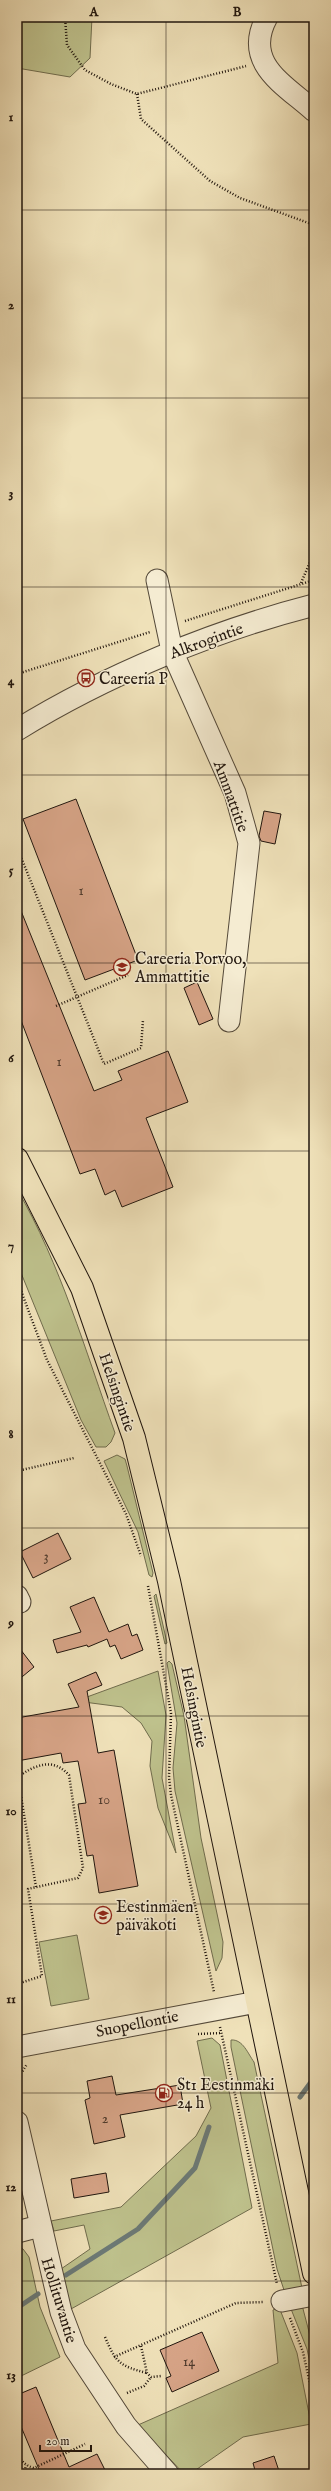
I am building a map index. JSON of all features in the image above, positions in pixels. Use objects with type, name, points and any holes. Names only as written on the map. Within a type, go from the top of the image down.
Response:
[{"type":"main road","name":"Helsingintie","points":[[17,1159],[82,1288],[134,1438],[169,1581],[314,2273]]},
{"type":"street","points":[[267,17],[259,39],[258,51],[262,62],[270,72],[314,111]]},
{"type":"street","name":"Ammattitie","points":[[157,580],[172,651],[235,793],[249,843],[229,1021]]},
{"type":"street","name":"Alkrogintie","points":[[17,730],[44,713],[172,651],[314,605]]},
{"type":"street","name":"Suopellontie","points":[[17,2047],[217,2008],[257,2002]]},
{"type":"street","name":"Hollituvantie","points":[[17,2122],[61,2312],[78,2356],[109,2403],[168,2474]]},
{"type":"street","points":[[17,2232],[40,2226]]},
{"type":"street","points":[[282,2301],[314,2295]]},
{"type":"path","points":[[65,17],[67,45],[85,70],[111,84],[137,94],[262,62]]},
{"type":"path","points":[[137,94],[141,119],[210,182],[240,198],[314,225]]},
{"type":"path","points":[[301,583],[314,553]]},
{"type":"path","points":[[17,847],[75,998],[104,1064],[141,1048],[143,1020]]},
{"type":"path","points":[[56,1006],[128,975]]},
{"type":"path","points":[[17,1280],[47,1360],[126,1514],[143,1561]]},
{"type":"path","points":[[17,1471],[74,1458]]},
{"type":"path","points":[[147,1580],[171,1713],[169,1777],[171,1795],[278,2291],[303,2352],[314,2402]]},
{"type":"path","points":[[17,1984],[42,1976],[28,1889],[78,1878],[83,1868],[69,1775],[62,1768],[51,1764],[23,1772],[18,1778],[36,1887]]},
{"type":"path","points":[[114,2357],[236,2303],[282,2301]]},
{"type":"path","points":[[104,2337],[114,2357],[127,2368],[147,2373],[151,2377]]},
{"type":"path","points":[[141,2346],[147,2373]]},
{"type":"path","points":[[109,2403],[144,2386],[151,2377],[161,2376]]},
{"type":"path","points":[[17,2452],[20,2460],[26,2465],[34,2468],[85,2444]]},
{"type":"path","points":[[24,2474],[26,2465]]},
{"type":"green space","points":[[17,17],[92,17],[90,58],[70,77],[17,68]]},
{"type":"green space","points":[[17,1189],[47,1248],[71,1308],[115,1433],[111,1442],[106,1447],[96,1447],[81,1420],[17,1263]]},
{"type":"green space","points":[[117,1455],[125,1459],[153,1573],[152,1577],[149,1575],[138,1532],[104,1461]]},
{"type":"green space","points":[[156,1594],[167,1643],[165,1644],[154,1596]]},
{"type":"green space","points":[[169,1661],[172,1664],[184,1716],[201,1838],[223,1942],[222,1958],[216,1971],[175,1791],[173,1768],[177,1723],[167,1663]]},
{"type":"green space","points":[[158,1671],[166,1715],[162,1778],[176,1853],[158,1808],[150,1766],[152,1741],[141,1723],[122,1707],[76,1701]]},
{"type":"green space","points":[[77,1935],[89,1999],[51,2006],[39,1942]]},
{"type":"green space","points":[[212,2038],[220,2045],[252,2208],[71,2309],[61,2269],[90,2249],[84,2225],[54,2231],[51,2221],[121,2207],[196,2136],[211,2108],[197,2041]]},
{"type":"green space","points":[[231,2040],[235,2040],[242,2044],[254,2062],[302,2288],[285,2293],[277,2269],[231,2047]]},
{"type":"green space","points":[[17,2246],[23,2249],[29,2257],[40,2307],[60,2357],[17,2378]]},
{"type":"green space","points":[[302,2305],[314,2351],[314,2382],[307,2349],[291,2309]]},
{"type":"green space","points":[[279,2307],[297,2353],[311,2424],[243,2437],[190,2474],[184,2474],[138,2425],[278,2363],[273,2310]]},
{"type":"building","points":[[76,799],[138,960],[85,980],[23,819]]},
{"type":"building","points":[[264,811],[281,814],[275,844],[261,841],[259,836]]},
{"type":"building","points":[[17,901],[94,1091],[122,1080],[118,1071],[168,1051],[188,1102],[146,1118],[173,1187],[122,1207],[115,1190],[105,1195],[95,1169],[80,1174],[17,1010]]},
{"type":"building","points":[[197,982],[213,1019],[199,1025],[184,988]]},
{"type":"building","points":[[58,1533],[71,1559],[33,1578],[20,1552]]},
{"type":"building","points":[[94,1597],[109,1632],[128,1624],[132,1636],[137,1634],[143,1650],[121,1659],[115,1645],[110,1647],[107,1639],[88,1647],[87,1645],[57,1653],[53,1640],[81,1632],[70,1607]]},
{"type":"building","points":[[17,1645],[34,1667],[17,1681]]},
{"type":"building","points":[[96,1672],[102,1685],[87,1691],[98,1753],[114,1750],[138,1886],[99,1893],[93,1855],[87,1856],[78,1804],[86,1803],[78,1761],[63,1763],[61,1753],[17,1761],[17,1718],[79,1707],[68,1684]]},
{"type":"building","points":[[112,2076],[116,2095],[180,2085],[183,2104],[120,2115],[125,2137],[94,2144],[85,2100],[90,2098],[87,2081]]},
{"type":"building","points":[[106,2173],[109,2192],[74,2198],[71,2179]]},
{"type":"building","points":[[202,2332],[219,2371],[172,2392],[166,2378],[171,2376],[160,2350]]},
{"type":"building","points":[[36,2387],[69,2467],[97,2454],[107,2474],[41,2474],[17,2417],[17,2395]]},
{"type":"building","points":[[274,2456],[280,2474],[256,2474],[253,2463]]},
{"type":"waterway","points":[[300,2097],[314,2078]]},
{"type":"waterway","points":[[66,2275],[138,2229],[195,2168],[209,2127]]},
{"type":"waterway","points":[[17,2308],[38,2294]]},
{"type":"place","name":"Careeria P","points":[[86,678]]},
{"type":"place","name":"Careeria Porvoo, Ammattitie","points":[[122,967]]},
{"type":"place","name":"Eestinmäen päiväkoti","points":[[103,1915]]},
{"type":"place","name":"St1 Eestinmäki 24 h","points":[[164,2093]]}]
